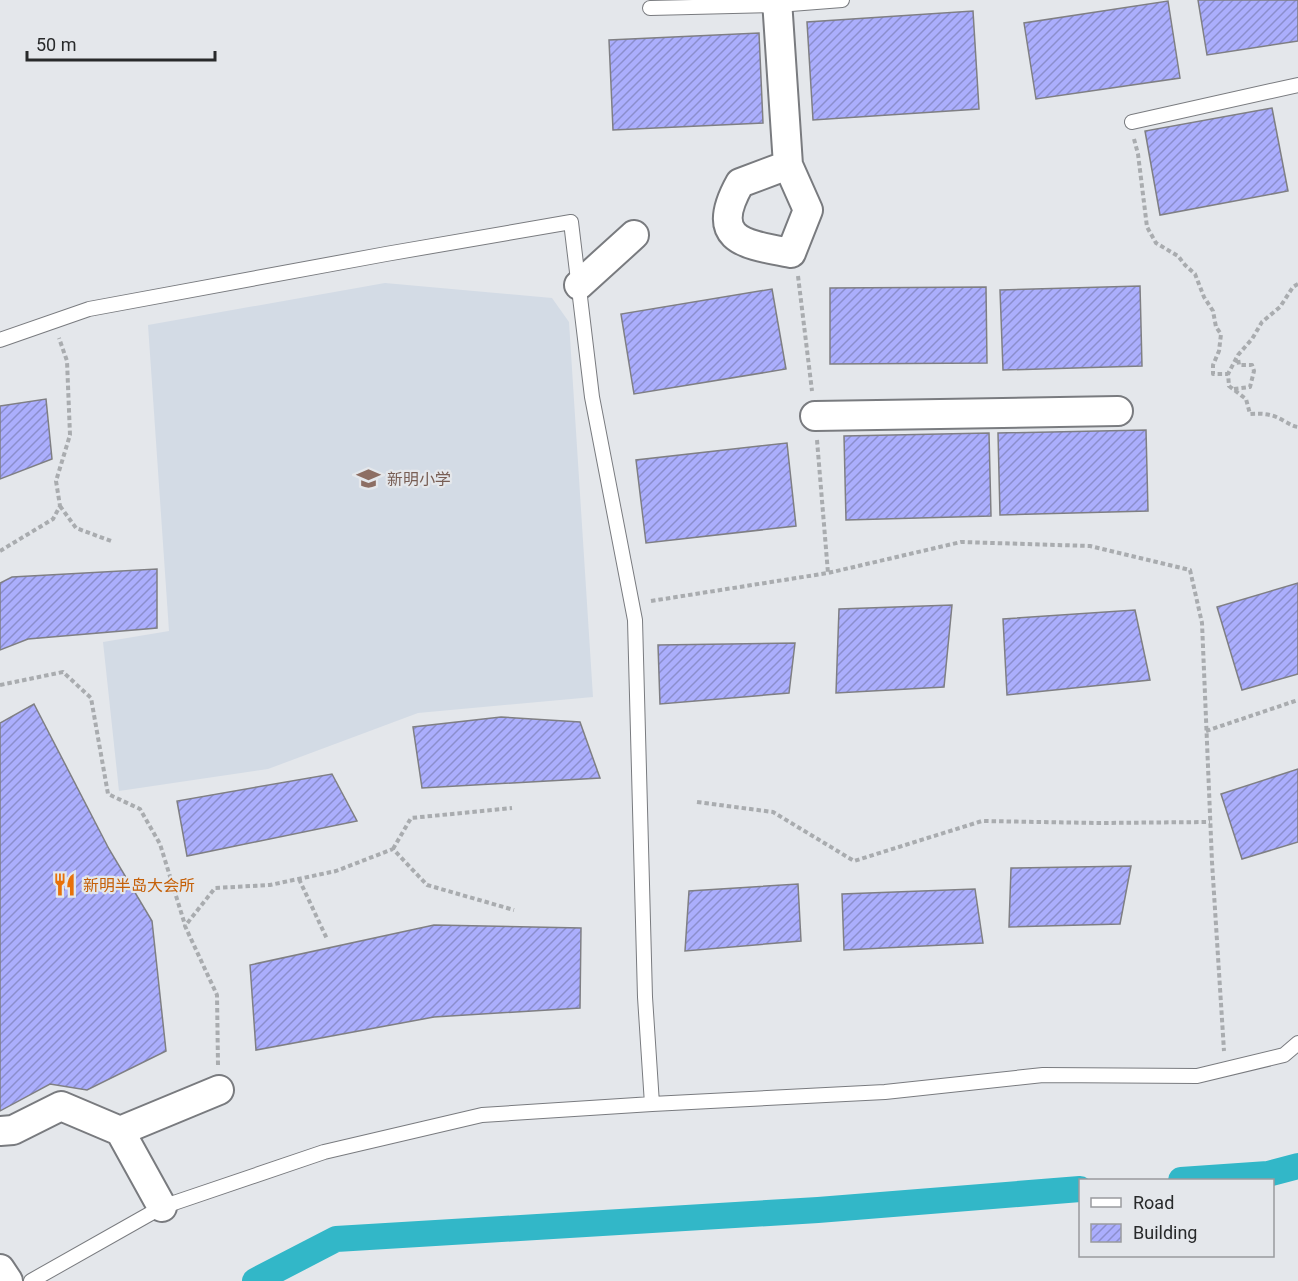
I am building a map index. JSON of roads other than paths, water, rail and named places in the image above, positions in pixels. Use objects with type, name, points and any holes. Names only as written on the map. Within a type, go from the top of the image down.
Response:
[{"type":"street","points":[[777,3],[788,165]]},
{"type":"street","points":[[579,285],[634,235]]},
{"type":"street","points":[[815,416],[1118,411]]},
{"type":"street","points":[[120,1131],[219,1090]]},
{"type":"street","points":[[0,1131],[13,1130],[61,1106],[120,1131],[162,1207]]},
{"type":"street","points":[[0,1269],[8,1281]]},
{"type":"lane","points":[[650,8],[842,0]]},
{"type":"lane","points":[[1132,122],[1298,85]]},
{"type":"lane","points":[[0,340],[88,309],[571,222],[592,397],[635,620],[645,998],[652,1104]]},
{"type":"lane","points":[[31,1281],[162,1207],[324,1152],[482,1115],[885,1092],[1043,1075],[1197,1076],[1284,1056],[1298,1043]]},
{"type":"waterway","points":[[1196,1179],[1268,1174],[1298,1166]]},
{"type":"waterway","points":[[255,1281],[336,1239],[818,1210],[1079,1189]]},
{"type":"place","name":"新明小学","points":[[369,479]]},
{"type":"place","name":"新明半岛大会所","points":[[65,885]]}]
